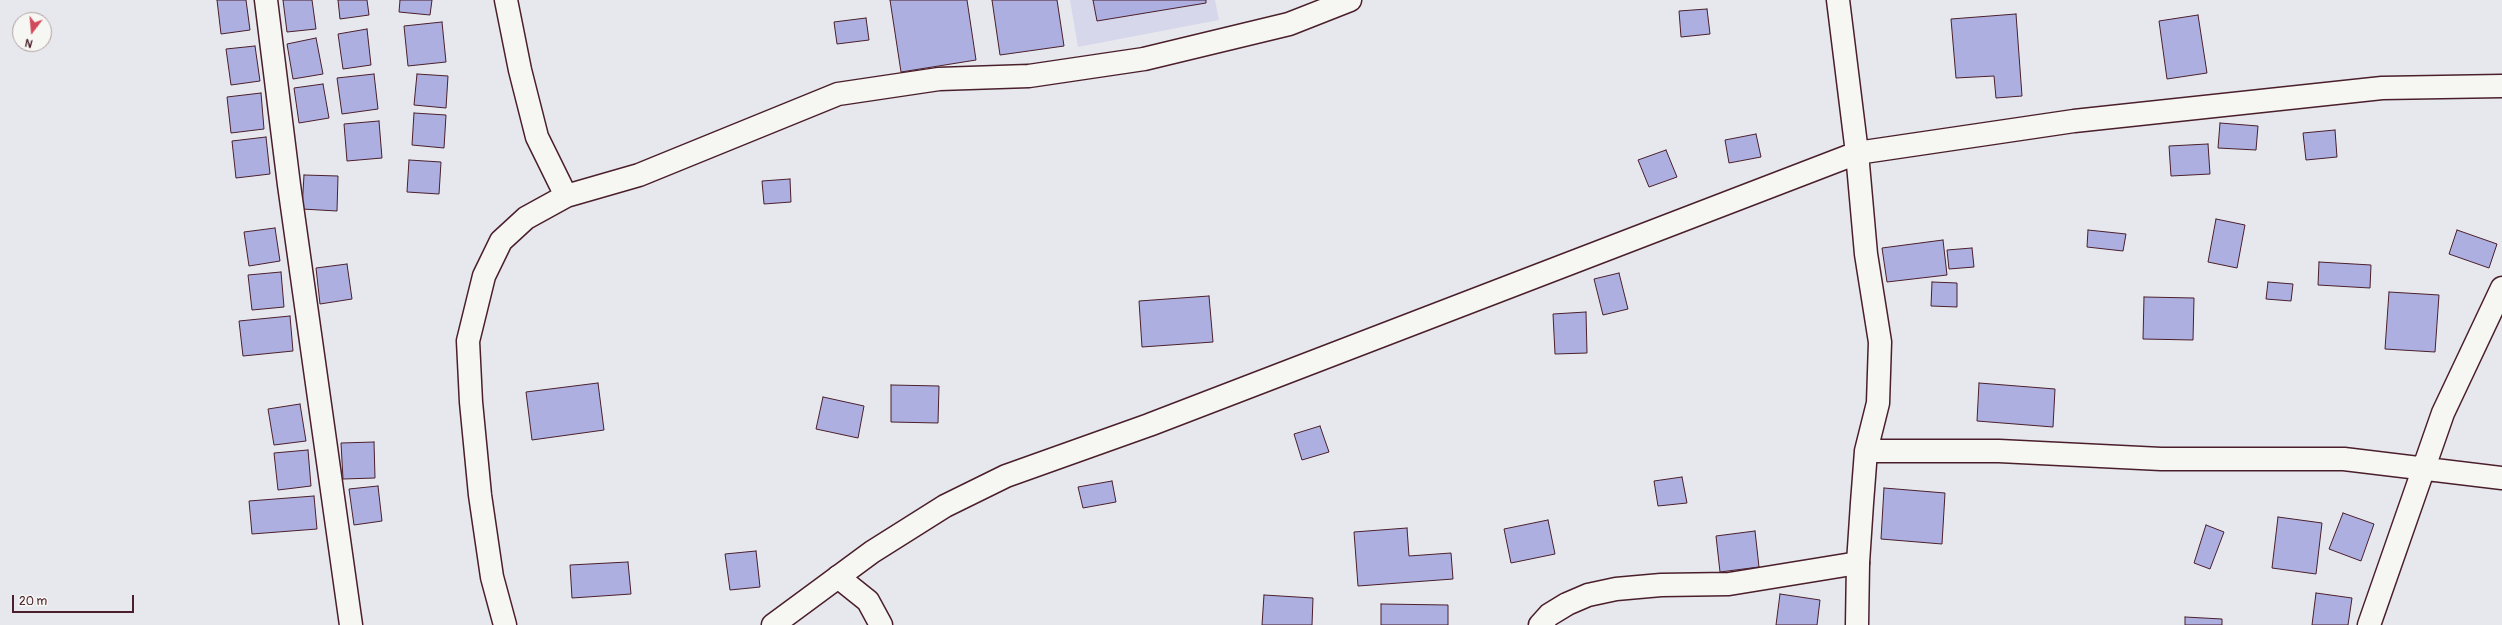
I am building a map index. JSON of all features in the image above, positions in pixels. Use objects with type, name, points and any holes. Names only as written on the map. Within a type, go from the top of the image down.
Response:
[{"type":"street","points":[[266,0],[289,185],[352,625]]},
{"type":"street","points":[[506,0],[520,70],[537,137],[566,196]]},
{"type":"street","points":[[505,625],[492,577],[480,495],[471,402],[468,341],[484,276],[502,241],[526,218],[566,196],[639,175],[838,94],[939,79],[1028,76],[1144,59],[1289,24],[1350,0]]},
{"type":"street","points":[[1838,0],[1857,153],[1866,254],[1880,342],[1878,403],[1866,451],[1858,563],[1857,625]]},
{"type":"street","points":[[773,625],[838,577],[945,506],[1006,476],[1149,426],[1857,153],[2074,121],[2382,88],[2502,86]]},
{"type":"street","points":[[2369,625],[2443,413],[2502,288]]},
{"type":"street","points":[[1866,451],[1999,451],[2161,459],[2344,459],[2502,478]]},
{"type":"street","points":[[1540,625],[1549,615],[1567,604],[1588,595],[1616,589],[1661,585],[1729,584],[1858,563]]},
{"type":"street","points":[[838,577],[868,601],[881,625]]},
{"type":"shaded area","points":[[1070,0],[1215,0],[1219,20],[1078,47]]},
{"type":"building","points":[[217,0],[246,0],[250,30],[221,34]]},
{"type":"building","points":[[283,0],[312,0],[316,29],[287,32]]},
{"type":"building","points":[[338,0],[367,0],[369,15],[340,19]]},
{"type":"building","points":[[400,0],[432,0],[430,15],[399,12]]},
{"type":"building","points":[[890,0],[967,0],[976,60],[901,72]]},
{"type":"building","points":[[992,0],[1057,0],[1064,46],[1000,55]]},
{"type":"building","points":[[1093,0],[1206,0],[1206,3],[1097,21]]},
{"type":"building","points":[[1707,9],[1710,34],[1681,37],[1679,11]]},
{"type":"building","points":[[2016,14],[2022,96],[1996,98],[1994,76],[1956,78],[1951,19]]},
{"type":"building","points":[[2198,15],[2207,73],[2167,79],[2159,21]]},
{"type":"building","points":[[866,18],[869,40],[837,44],[834,22]]},
{"type":"building","points":[[442,22],[446,62],[408,66],[404,26]]},
{"type":"building","points":[[367,29],[371,65],[343,69],[338,34]]},
{"type":"building","points":[[316,38],[323,74],[293,79],[287,44]]},
{"type":"building","points":[[255,46],[260,81],[231,85],[226,49]]},
{"type":"building","points":[[374,74],[378,109],[342,114],[337,78]]},
{"type":"building","points":[[417,74],[448,76],[446,108],[414,105]]},
{"type":"building","points":[[323,84],[329,118],[299,123],[294,88]]},
{"type":"building","points":[[261,93],[264,129],[231,133],[227,97]]},
{"type":"building","points":[[414,113],[446,115],[444,148],[412,145]]},
{"type":"building","points":[[379,121],[382,158],[347,161],[344,124]]},
{"type":"building","points":[[2220,123],[2258,126],[2256,150],[2218,148]]},
{"type":"building","points":[[2335,130],[2337,157],[2306,160],[2303,133]]},
{"type":"building","points":[[1756,134],[1761,157],[1729,163],[1725,140]]},
{"type":"building","points":[[266,137],[270,174],[236,178],[232,141]]},
{"type":"building","points":[[2208,144],[2210,174],[2171,176],[2169,146]]},
{"type":"building","points":[[1666,150],[1677,177],[1649,187],[1638,160]]},
{"type":"building","points":[[409,160],[441,162],[439,194],[407,192]]},
{"type":"building","points":[[304,175],[338,176],[337,211],[302,209]]},
{"type":"building","points":[[790,179],[791,202],[764,204],[762,181]]},
{"type":"building","points":[[2216,219],[2245,225],[2237,268],[2208,262]]},
{"type":"building","points":[[275,228],[280,261],[249,266],[244,232]]},
{"type":"building","points":[[2088,230],[2126,234],[2123,251],[2087,247]]},
{"type":"building","points":[[2457,230],[2497,244],[2489,268],[2449,254]]},
{"type":"building","points":[[1943,240],[1947,275],[1887,282],[1882,248]]},
{"type":"building","points":[[1972,248],[1974,267],[1949,269],[1947,250]]},
{"type":"building","points":[[2319,262],[2371,265],[2370,288],[2318,285]]},
{"type":"building","points":[[347,264],[352,299],[320,304],[316,268]]},
{"type":"building","points":[[281,272],[284,307],[252,310],[248,275]]},
{"type":"building","points":[[1619,273],[1628,309],[1603,315],[1594,279]]},
{"type":"building","points":[[1932,282],[1957,283],[1957,307],[1931,306]]},
{"type":"building","points":[[2268,282],[2293,284],[2291,301],[2266,299]]},
{"type":"building","points":[[2389,292],[2439,295],[2435,352],[2385,349]]},
{"type":"building","points":[[1209,296],[1213,342],[1142,347],[1139,301]]},
{"type":"building","points":[[2144,297],[2194,298],[2193,340],[2143,339]]},
{"type":"building","points":[[1586,312],[1587,353],[1555,354],[1553,314]]},
{"type":"building","points":[[290,316],[293,351],[243,356],[239,321]]},
{"type":"building","points":[[598,383],[604,430],[532,440],[526,392]]},
{"type":"building","points":[[1979,383],[2055,389],[2053,427],[1977,421]]},
{"type":"building","points":[[891,385],[939,386],[938,423],[891,422]]},
{"type":"building","points":[[823,397],[864,406],[858,438],[816,429]]},
{"type":"building","points":[[300,404],[306,441],[274,445],[268,409]]},
{"type":"building","points":[[1320,426],[1329,452],[1302,460],[1294,434]]},
{"type":"building","points":[[374,442],[375,478],[343,479],[341,443]]},
{"type":"building","points":[[308,450],[311,486],[278,490],[274,453]]},
{"type":"building","points":[[1682,477],[1687,503],[1658,506],[1654,481]]},
{"type":"building","points":[[1112,481],[1116,502],[1083,508],[1078,487]]},
{"type":"building","points":[[378,486],[382,521],[354,525],[349,489]]},
{"type":"building","points":[[1884,488],[1945,493],[1942,544],[1881,539]]},
{"type":"building","points":[[314,496],[317,529],[252,534],[249,501]]},
{"type":"building","points":[[2343,513],[2374,524],[2361,561],[2329,549]]},
{"type":"building","points":[[2278,517],[2322,523],[2316,574],[2272,568]]},
{"type":"building","points":[[1548,520],[1555,554],[1511,563],[1504,529]]},
{"type":"building","points":[[2206,525],[2224,532],[2210,569],[2194,563]]},
{"type":"building","points":[[1407,528],[1409,556],[1451,553],[1453,579],[1358,586],[1354,532]]},
{"type":"building","points":[[1755,531],[1759,567],[1720,572],[1716,536]]},
{"type":"building","points":[[756,551],[760,587],[730,590],[725,554]]},
{"type":"building","points":[[628,562],[631,594],[572,598],[570,565]]},
{"type":"building","points":[[2316,593],[2352,598],[2348,625],[2312,625]]},
{"type":"building","points":[[1780,594],[1820,600],[1817,625],[1776,625]]},
{"type":"building","points":[[1264,595],[1313,598],[1312,625],[1262,625]]},
{"type":"building","points":[[1381,604],[1448,605],[1448,625],[1381,625]]},
{"type":"building","points":[[2185,617],[2222,619],[2222,625],[2185,625]]}]
